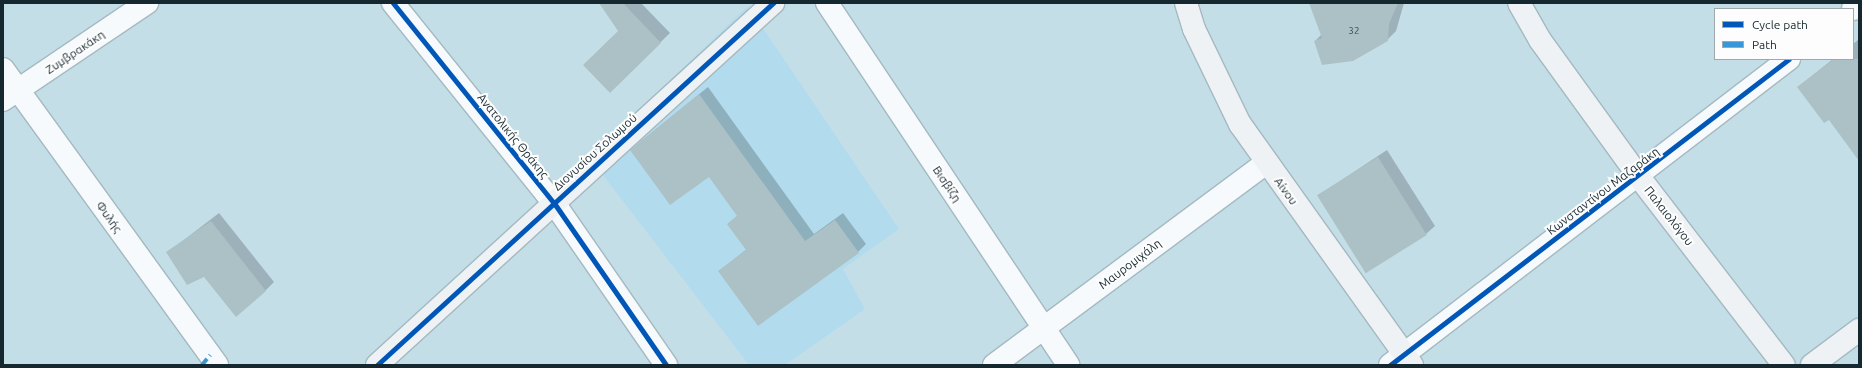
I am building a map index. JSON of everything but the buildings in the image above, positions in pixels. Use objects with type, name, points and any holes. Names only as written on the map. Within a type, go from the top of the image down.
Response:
[{"type":"street","name":"Ζυμβρακάκη","points":[[11,96],[147,3]]},
{"type":"street","name":"Ανατολικής Θράκης","points":[[393,3],[554,203],[666,365]]},
{"type":"street","name":"Διονυσίου Σολωμού","points":[[377,365],[773,3]]},
{"type":"street","name":"Βισβίζη","points":[[827,3],[1068,365]]},
{"type":"street","name":"Αίνου","points":[[1186,3],[1194,29],[1225,96],[1266,163],[1402,361]]},
{"type":"street","name":"Παλαιολόγου","points":[[1519,3],[1540,40],[1639,177],[1784,365]]},
{"type":"street","name":"Κωνσταντίνου Μαζαράκη","points":[[1402,361],[1788,60]]},
{"type":"street","name":"Φυλής","points":[[3,69],[11,96],[210,362]]},
{"type":"street","name":"Μαυρομιχάλη","points":[[994,365],[1266,163]]},
{"type":"street","points":[[1812,365],[1859,330]]},
{"type":"shaded area","points":[[748,6],[899,229],[843,269],[865,309],[785,365],[749,365],[589,157]]},
{"type":"marked path","points":[[202,365],[210,355]]},
{"type":"cycle path","points":[[393,3],[554,203],[666,365]]},
{"type":"cycle path","points":[[377,365],[773,3]]},
{"type":"cycle path","points":[[1390,365],[1788,60]]}]
